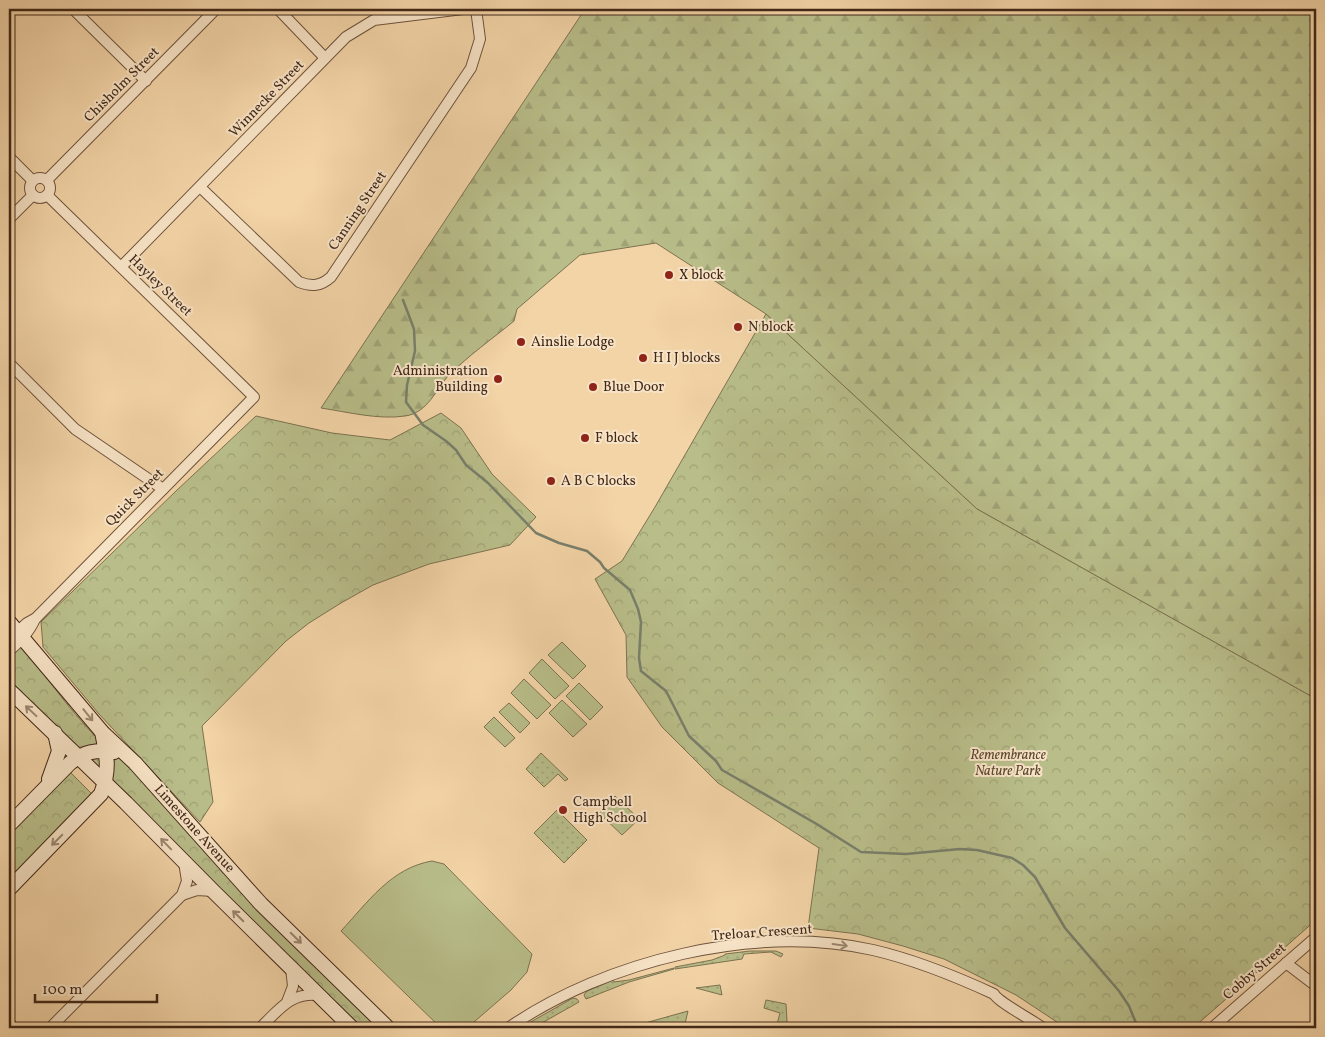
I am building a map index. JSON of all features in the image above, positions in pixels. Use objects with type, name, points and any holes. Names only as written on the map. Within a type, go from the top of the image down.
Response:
[{"type":"main road","name":"Limestone Avenue","points":[[14,633],[102,732],[135,763],[261,904],[388,1028]]},
{"type":"main road","name":"Limestone Avenue","points":[[9,690],[126,803],[212,891],[352,1028]]},
{"type":"main road","points":[[9,889],[101,794],[108,768],[102,732]]},
{"type":"main road","points":[[42,790],[56,764],[59,751],[54,733]]},
{"type":"main road","points":[[9,824],[78,756],[93,751],[106,750],[118,753],[135,763]]},
{"type":"main road","points":[[91,806],[114,800],[126,803]]},
{"type":"street","name":"Chisholm Street","points":[[47,180],[216,9]]},
{"type":"street","points":[[278,9],[325,58]]},
{"type":"street","name":"Winnecke Street","points":[[121,267],[346,37],[374,20],[463,9]]},
{"type":"street","name":"Canning Street","points":[[200,187],[299,282],[307,285],[318,285],[326,282],[471,68],[480,39],[476,9]]},
{"type":"street","points":[[75,10],[146,81]]},
{"type":"street","points":[[9,157],[32,180]]},
{"type":"street","points":[[32,180],[41,178],[47,180],[50,186],[47,194],[41,198],[32,195]]},
{"type":"street","points":[[32,180],[30,186],[32,195]]},
{"type":"street","name":"Hayley Street","points":[[47,194],[254,397]]},
{"type":"street","points":[[9,219],[32,195]]},
{"type":"street","points":[[9,363],[75,430],[163,489]]},
{"type":"street","name":"Quick Street","points":[[9,652],[14,633],[36,618],[254,397]]},
{"type":"street","points":[[50,1028],[182,895],[187,881],[184,862]]},
{"type":"street","points":[[182,895],[197,890],[212,891]]},
{"type":"street","name":"Cobby Street","points":[[1212,1028],[1316,937]]},
{"type":"street","name":"Treloar Crescent","points":[[508,1028],[577,989],[607,976],[643,964],[728,947],[819,942],[897,956],[957,977],[994,994],[997,999],[1044,1028]]},
{"type":"street","points":[[1286,963],[1316,986]]},
{"type":"street","points":[[287,1002],[293,986],[291,968]]},
{"type":"street","points":[[260,1028],[287,1002],[302,995],[319,995]]},
{"type":"street","points":[[9,1023],[14,1028]]},
{"type":"green space","points":[[585,9],[1316,9],[1316,699],[977,509],[766,314],[656,243],[580,255],[517,309],[514,321],[456,368],[431,400],[413,414],[384,417],[321,408]]},
{"type":"green space","name":"Remembrance Nature Park","points":[[766,314],[977,509],[1316,699],[1316,920],[1193,1028],[1066,1028],[1016,995],[944,959],[858,934],[808,928],[819,848],[718,783],[662,727],[627,677],[626,635],[595,579],[622,561]]},
{"type":"green space","points":[[441,413],[461,428],[492,474],[536,517],[510,545],[429,564],[373,585],[309,623],[286,641],[202,726],[213,802],[200,822],[99,714],[43,647],[41,622],[256,416],[332,433],[390,440]]},
{"type":"green space","points":[[9,630],[68,705],[100,741],[137,771],[386,1028],[358,1028],[9,683]]},
{"type":"green space","points":[[562,642],[586,666],[573,679],[548,655]]},
{"type":"green space","points":[[542,659],[569,686],[555,699],[529,673]]},
{"type":"green space","points":[[524,679],[551,705],[537,719],[511,693]]},
{"type":"green space","points":[[579,683],[603,707],[590,720],[566,696]]},
{"type":"green space","points":[[562,700],[587,724],[573,737],[549,713]]},
{"type":"green space","points":[[509,703],[530,723],[520,733],[499,712]]},
{"type":"green space","points":[[494,717],[515,738],[505,747],[484,727]]},
{"type":"green space","points":[[541,753],[568,779],[565,781],[558,774],[544,787],[526,769]]},
{"type":"green space","points":[[69,771],[97,799],[9,888],[9,832]]},
{"type":"green space","points":[[615,796],[639,819],[622,835],[599,813]]},
{"type":"green space","points":[[557,810],[587,840],[564,863],[534,833]]},
{"type":"green space","points":[[432,861],[444,864],[532,954],[527,972],[511,990],[467,1028],[441,1028],[341,931],[371,898],[392,879],[417,865]]},
{"type":"green space","points":[[750,951],[776,951],[783,954],[781,957],[771,952],[744,954],[742,959],[675,969],[675,967],[712,960],[725,954]]},
{"type":"green space","points":[[674,968],[629,982],[586,999],[584,995],[587,991],[613,980],[614,982],[629,980]]},
{"type":"green space","points":[[720,985],[722,995],[696,988]]},
{"type":"green space","points":[[573,998],[579,1002],[533,1028],[520,1028]]},
{"type":"green space","points":[[766,1000],[786,1004],[787,1021],[785,1028],[776,1028],[780,1013],[764,1008]]},
{"type":"green space","points":[[688,1011],[684,1028],[631,1028],[638,1025]]},
{"type":"waterway","points":[[403,300],[414,329],[415,351],[407,385],[406,402],[423,425],[456,450],[466,465],[488,483],[536,533],[559,543],[587,551],[630,590],[641,622],[639,658],[641,671],[666,691],[689,736],[716,761],[722,770],[815,823],[861,852],[906,854],[960,849],[977,850],[1012,858],[1023,865],[1035,877],[1065,928],[1119,991],[1129,1006],[1138,1028]]},
{"type":"place","name":"X block","points":[[669,275]]},
{"type":"place","name":"N block","points":[[738,327]]},
{"type":"place","name":"Ainslie Lodge","points":[[521,342]]},
{"type":"place","name":"H I J blocks","points":[[643,358]]},
{"type":"place","name":"Administration Building","points":[[498,379]]},
{"type":"place","name":"Blue Door","points":[[593,387]]},
{"type":"place","name":"F block","points":[[585,438]]},
{"type":"place","name":"A B C blocks","points":[[551,481]]},
{"type":"place","name":"Campbell High School","points":[[563,810]]}]
